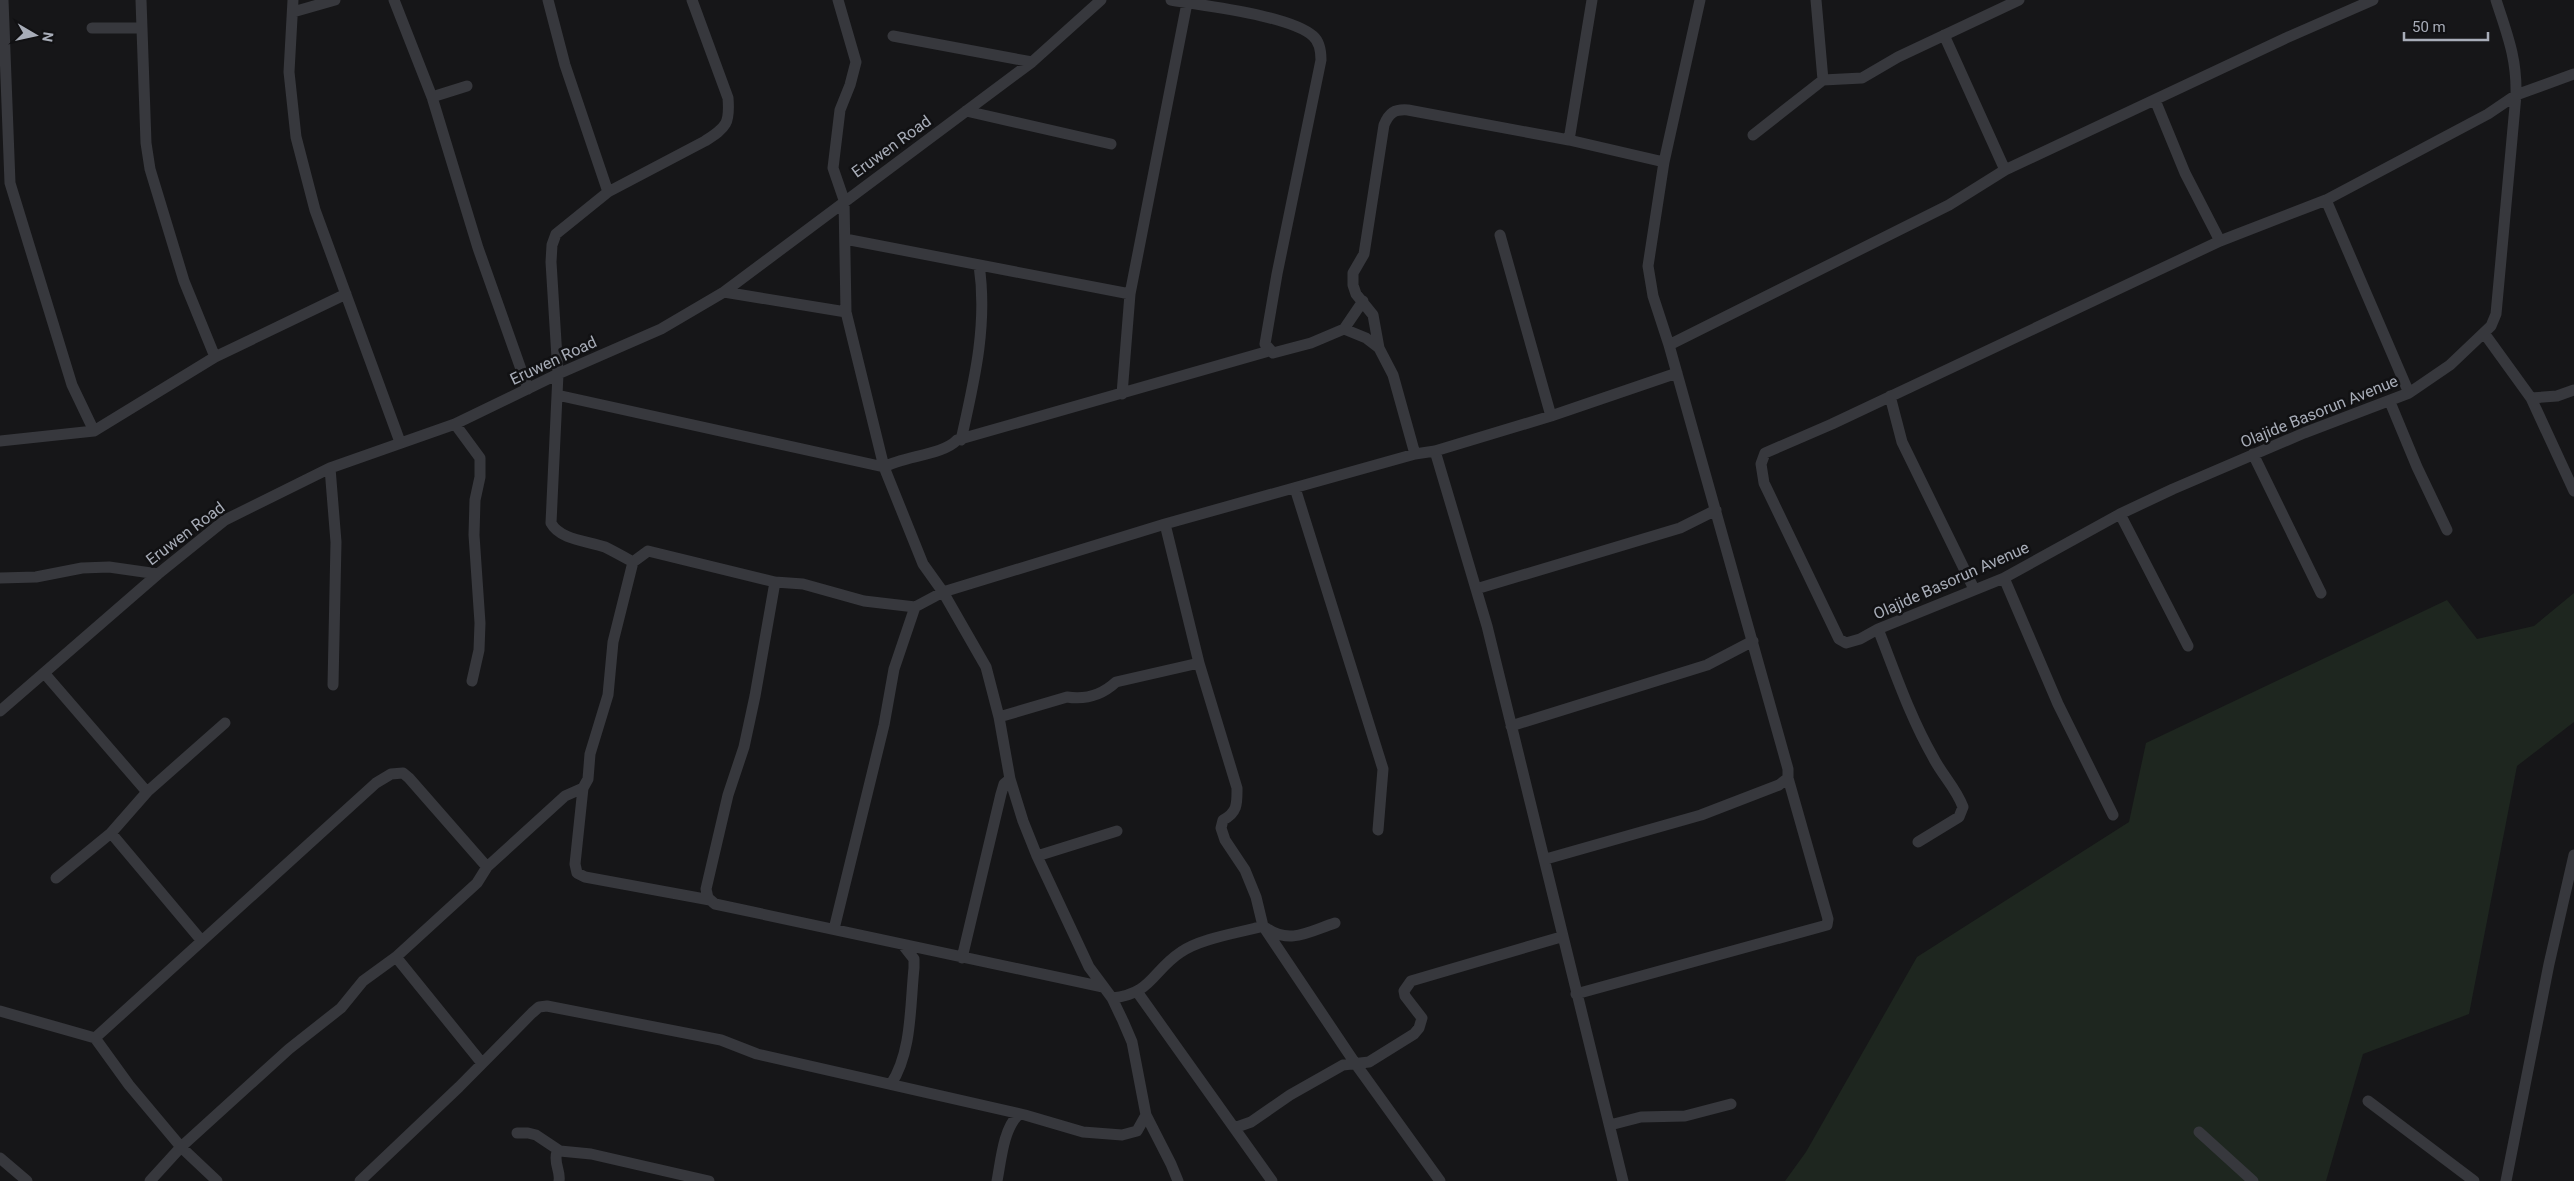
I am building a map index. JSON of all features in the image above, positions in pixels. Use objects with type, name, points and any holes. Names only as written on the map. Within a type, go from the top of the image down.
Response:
[{"type":"street","points":[[3,0],[10,183],[72,385],[94,430]]},
{"type":"street","points":[[141,0],[146,144],[150,169],[184,281],[215,357]]},
{"type":"street","points":[[335,0],[293,6],[289,72],[296,136],[315,210],[400,442]]},
{"type":"street","points":[[394,0],[432,97],[478,248],[528,389]]},
{"type":"street","points":[[548,0],[565,65],[608,192]]},
{"type":"street","points":[[634,562],[603,547],[561,534],[554,529],[551,523],[558,374],[551,262],[552,245],[556,234],[608,192],[705,140],[720,131],[726,124],[729,114],[728,98],[692,0]]},
{"type":"street","points":[[838,0],[856,62],[850,85],[840,110],[833,168],[844,200],[846,312],[864,395],[884,467],[923,564],[943,592],[986,667],[999,717],[1010,779],[1037,856],[1090,967],[1112,998],[1132,1042],[1146,1115],[1178,1181]]},
{"type":"street","name":"Eruwen Road","points":[[0,711],[45,674],[158,574],[225,520],[330,468],[455,424],[558,374],[661,329],[724,292],[844,200],[1032,62],[1101,0]]},
{"type":"street","points":[[1171,0],[1279,19],[1313,36],[1321,49],[1321,60],[1277,274],[1265,344],[1270,351]]},
{"type":"street","points":[[1569,140],[1591,0]]},
{"type":"street","points":[[1576,994],[1827,925],[1828,919],[1716,510],[1669,345],[1653,296],[1648,266],[1664,162],[1700,0]]},
{"type":"street","points":[[1816,0],[1823,80]]},
{"type":"street","points":[[1753,135],[1823,80],[1854,80],[1862,78],[1898,57],[2019,0]]},
{"type":"street","points":[[1669,345],[1949,205],[2005,170],[2371,0]]},
{"type":"street","name":"Olajide Basorun Avenue","points":[[1890,396],[1832,424],[1774,447],[1765,453],[1761,464],[1764,483],[1839,639],[1846,643],[1860,639],[1878,629],[2004,578],[2120,514],[2253,454],[2410,393],[2450,365],[2491,326],[2496,314],[2516,95],[2514,54],[2496,0]]},
{"type":"street","points":[[1122,394],[1130,294],[1188,3]]},
{"type":"street","points":[[92,28],[142,28]]},
{"type":"street","points":[[1944,35],[2005,170]]},
{"type":"street","points":[[893,36],[1032,62]]},
{"type":"street","points":[[1974,589],[1902,442],[1890,396],[2220,241],[2326,200],[2488,114],[2516,95],[2574,74]]},
{"type":"street","points":[[432,97],[467,86]]},
{"type":"street","points":[[2155,100],[2185,173],[2220,241]]},
{"type":"street","points":[[1415,454],[1393,375],[1379,348],[1373,315],[1353,285],[1353,274],[1364,254],[1384,125],[1389,114],[1398,109],[1408,110],[1569,140],[1664,162]]},
{"type":"street","points":[[966,111],[1111,144]]},
{"type":"street","points":[[2326,200],[2410,393]]},
{"type":"street","points":[[1500,235],[1551,416]]},
{"type":"street","points":[[845,239],[1130,294]]},
{"type":"street","points":[[961,440],[974,378],[982,324],[984,295],[979,265]]},
{"type":"street","points":[[724,292],[846,312]]},
{"type":"street","points":[[0,441],[94,430],[215,357],[346,294]]},
{"type":"street","points":[[557,395],[884,467],[896,460],[949,446],[957,440],[1270,351],[1277,352],[1311,344],[1344,329],[1363,301]]},
{"type":"street","points":[[1344,329],[1366,338],[1379,348]]},
{"type":"street","points":[[2484,333],[2531,398],[2574,491]]},
{"type":"street","points":[[1103,987],[715,904],[710,900],[585,877],[578,872],[575,864],[583,788],[588,779],[590,754],[608,695],[613,642],[634,562],[648,551],[656,552],[775,582],[803,584],[864,601],[915,607],[943,592],[1166,524],[1415,454],[1436,450],[1551,416],[1677,373]]},
{"type":"street","points":[[2531,398],[2557,396],[2574,390]]},
{"type":"street","points":[[2390,402],[2447,530]]},
{"type":"street","points":[[455,424],[480,458],[480,477],[475,500],[474,535],[480,623],[479,650],[472,681]]},
{"type":"street","points":[[1436,450],[1476,589],[1546,859],[1561,937],[1610,1125],[1622,1181]]},
{"type":"street","points":[[2253,454],[2321,593]]},
{"type":"street","points":[[330,468],[336,542],[333,685]]},
{"type":"street","points":[[1294,488],[1381,760],[1383,769],[1382,807],[1378,830]]},
{"type":"street","points":[[1476,589],[1680,528],[1716,510]]},
{"type":"street","points":[[2120,514],[2188,646]]},
{"type":"street","points":[[1166,524],[1199,663],[1238,788],[1237,806],[1233,815],[1224,820],[1221,828],[1225,840],[1245,870],[1256,897],[1263,926],[1355,1063],[1440,1181]]},
{"type":"street","points":[[0,578],[36,577],[82,568],[100,567],[158,574]]},
{"type":"street","points":[[2004,578],[2058,704],[2113,815]]},
{"type":"street","points":[[710,900],[706,889],[728,795],[744,747],[756,696],[775,582]]},
{"type":"street","points":[[834,929],[884,724],[894,669],[915,607]]},
{"type":"street","points":[[1878,629],[1908,707],[1933,758],[1958,795],[1963,807],[1959,817],[1918,842]]},
{"type":"street","points":[[1511,726],[1707,665],[1753,642]]},
{"type":"street","points":[[999,717],[1067,697],[1076,699],[1096,696],[1116,682],[1199,663]]},
{"type":"street","points":[[45,674],[147,792]]},
{"type":"street","points":[[56,878],[111,833],[147,792],[225,723]]},
{"type":"street","points":[[95,1038],[376,783],[390,774],[403,773],[409,778],[487,867]]},
{"type":"street","points":[[1546,859],[1701,815],[1779,785],[1788,778]]},
{"type":"street","points":[[962,958],[1001,794],[1004,784],[1010,779]]},
{"type":"street","points":[[150,1181],[181,1147],[289,1049],[341,1008],[363,981],[396,957],[477,883],[487,867],[565,796],[583,788]]},
{"type":"street","points":[[1037,856],[1117,831]]},
{"type":"street","points":[[111,833],[201,940]]},
{"type":"street","points":[[2506,1181],[2547,973],[2574,858]]},
{"type":"street","points":[[1263,926],[1277,936],[1287,938],[1334,923]]},
{"type":"street","points":[[1112,998],[1138,993],[1181,952],[1195,945],[1263,926]]},
{"type":"street","points":[[1234,1128],[1251,1122],[1290,1095],[1343,1065],[1369,1062],[1414,1034],[1420,1028],[1422,1018],[1405,996],[1404,991],[1411,982],[1561,937]]},
{"type":"street","points":[[891,1084],[898,1074],[904,1056],[914,968],[914,959],[903,945]]},
{"type":"street","points":[[396,957],[481,1062]]},
{"type":"street","points":[[1138,993],[1272,1181]]},
{"type":"street","points":[[360,1181],[459,1087],[481,1062],[539,1007],[547,1006],[721,1040],[757,1054],[1018,1115],[1025,1115],[1083,1132],[1122,1135],[1137,1132],[1146,1115]]},
{"type":"street","points":[[0,1011],[95,1038],[129,1085],[181,1147],[216,1181]]},
{"type":"street","points":[[2368,1101],[2474,1181]]},
{"type":"street","points":[[1610,1125],[1641,1117],[1685,1116],[1730,1104]]},
{"type":"street","points":[[997,1181],[1004,1146],[1013,1120],[1018,1115]]},
{"type":"street","points":[[2199,1132],[2253,1181]]},
{"type":"street","points":[[517,1134],[528,1133],[536,1135],[560,1151],[591,1154],[709,1181]]},
{"type":"street","points":[[560,1151],[557,1152],[555,1161],[560,1181]]},
{"type":"street","points":[[0,1158],[27,1181]]},
{"type":"shaded area","points":[[2574,593],[2574,722],[2517,766],[2469,1014],[2363,1054],[2326,1181],[1785,1181],[1806,1152],[1917,957],[2129,822],[2146,743],[2447,600],[2477,639],[2534,626]]}]
